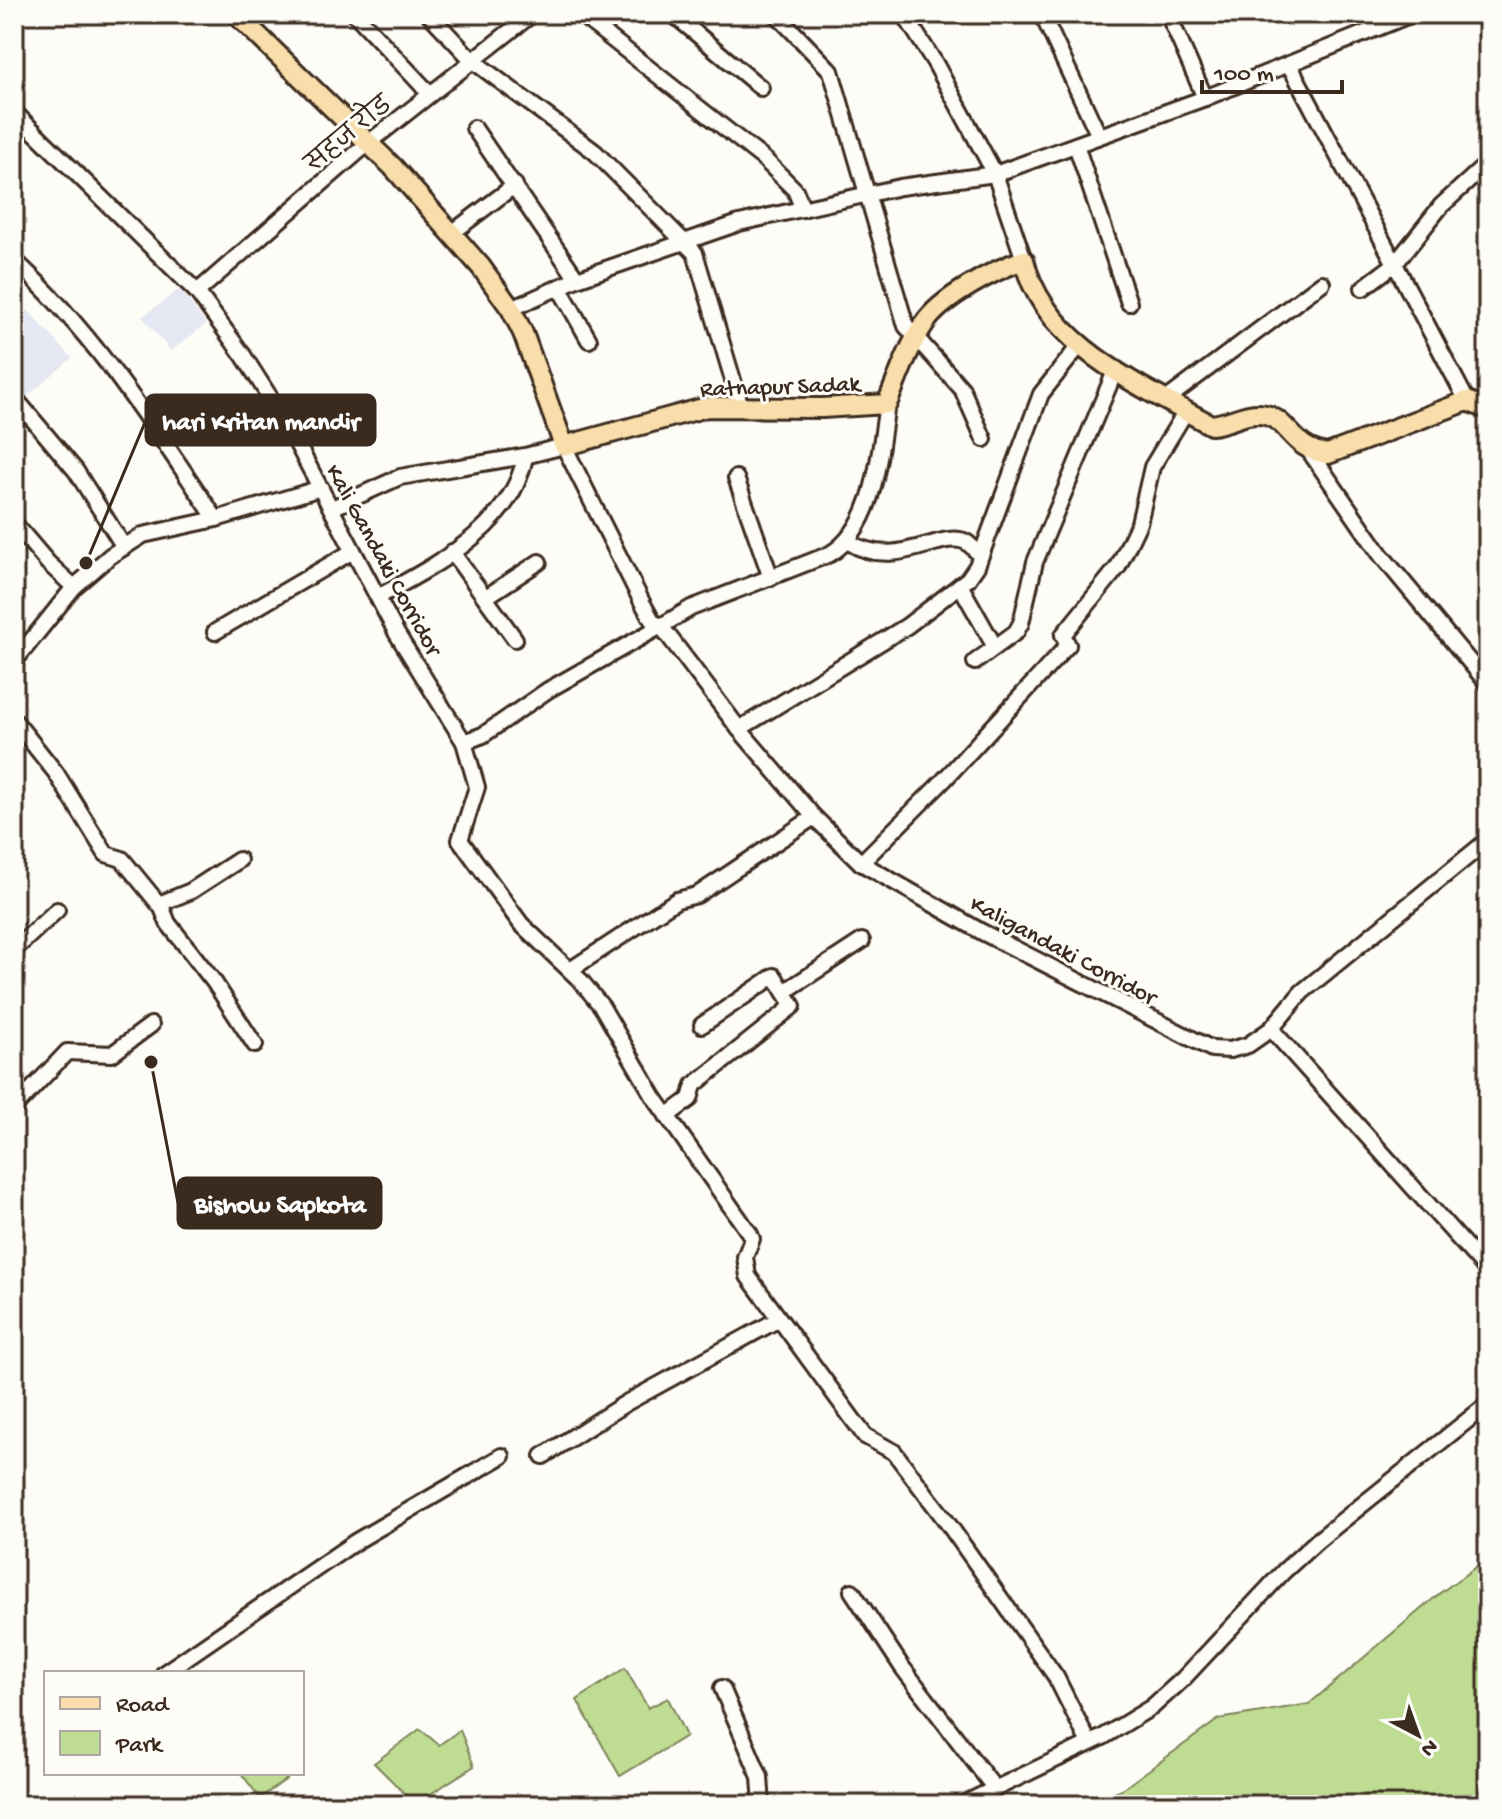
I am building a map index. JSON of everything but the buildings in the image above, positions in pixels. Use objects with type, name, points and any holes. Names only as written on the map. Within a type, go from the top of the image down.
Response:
[{"type":"main road","points":[[236,14],[366,145],[393,167],[452,233],[511,309],[564,446]]},
{"type":"main road","points":[[1024,260],[1030,286],[1079,346],[1211,425],[1224,424],[1250,414],[1266,415],[1310,452],[1340,451],[1467,401],[1488,409]]},
{"type":"main road","name":"Ratnapur Sadak","points":[[564,446],[707,407],[822,408],[887,404],[915,339],[939,307],[1003,267],[1024,260]]},
{"type":"street","points":[[355,14],[430,94]]},
{"type":"street","points":[[429,14],[472,60],[595,152],[684,241],[699,265],[741,407]]},
{"type":"street","points":[[580,14],[765,160],[795,190],[803,209]]},
{"type":"street","points":[[673,14],[761,88]]},
{"type":"street","points":[[776,14],[831,71],[906,326],[962,389],[984,439]]},
{"type":"street","points":[[904,14],[935,63],[995,174],[1024,260]]},
{"type":"street","points":[[1042,14],[1099,136]]},
{"type":"street","points":[[1168,14],[1205,98]]},
{"type":"street","points":[[511,309],[577,279],[739,223],[866,196],[995,174],[1205,98],[1412,14]]},
{"type":"street","name":"सहज रोड","points":[[197,292],[366,145],[523,16]]},
{"type":"street","points":[[1289,64],[1467,401]]},
{"type":"street","name":"Kali Gandaki Corridor","points":[[14,112],[197,292],[243,355],[321,488],[378,597],[464,742],[477,787],[460,840],[521,924],[570,970]]},
{"type":"street","points":[[474,128],[577,279]]},
{"type":"street","points":[[1076,145],[1129,303]]},
{"type":"street","points":[[1363,288],[1395,264],[1441,206],[1488,163]]},
{"type":"street","points":[[452,233],[515,185]]},
{"type":"street","points":[[14,260],[51,294],[115,371],[216,519]]},
{"type":"street","points":[[1167,399],[1322,283]]},
{"type":"street","points":[[559,287],[589,340]]},
{"type":"street","points":[[739,729],[907,626],[960,585],[977,566],[1041,394],[1079,346]]},
{"type":"street","points":[[975,662],[1016,632],[1021,623],[1035,562],[1116,369]]},
{"type":"street","points":[[14,397],[76,471],[124,547]]},
{"type":"street","points":[[464,742],[483,735],[548,690],[691,608],[830,554],[849,542],[862,517],[873,479],[887,404]]},
{"type":"street","points":[[861,863],[944,780],[1068,645],[1063,635],[1118,567],[1139,523],[1152,467],[1186,411]]},
{"type":"street","points":[[332,508],[400,477],[525,456],[564,446]]},
{"type":"street","name":"Kaligandaki Corridor","points":[[564,446],[653,622],[661,626],[739,729],[814,817],[861,863],[982,932],[1198,1045],[1230,1050],[1248,1045],[1271,1029],[1302,992],[1335,963],[1488,840]]},
{"type":"street","points":[[1310,452],[1381,555],[1488,684]]},
{"type":"street","points":[[378,597],[478,533],[514,487],[525,456]]},
{"type":"street","points":[[736,478],[771,578]]},
{"type":"street","points":[[14,662],[20,642],[74,587],[143,535],[216,519],[321,488]]},
{"type":"street","points":[[14,523],[48,563],[74,587]]},
{"type":"street","points":[[849,542],[872,554],[883,554],[955,540],[965,541],[980,555]]},
{"type":"street","points":[[215,632],[353,551]]},
{"type":"street","points":[[452,552],[515,639]]},
{"type":"street","points":[[486,597],[539,562]]},
{"type":"street","points":[[960,585],[995,647]]},
{"type":"street","points":[[14,720],[56,773],[106,854],[122,859],[159,904],[255,1045]]},
{"type":"street","points":[[814,817],[697,895],[677,900],[570,970],[602,1007],[667,1116],[750,1234],[752,1239],[745,1257],[748,1276],[865,1436],[894,1452],[944,1518],[1056,1677],[1089,1743]]},
{"type":"street","points":[[159,904],[191,891],[239,860]]},
{"type":"street","points":[[14,950],[57,910]]},
{"type":"street","points":[[784,992],[862,941]]},
{"type":"street","points":[[667,1116],[690,1099],[694,1085],[793,1006],[774,976],[702,1025]]},
{"type":"street","points":[[14,1108],[67,1052],[76,1050],[100,1056],[112,1054],[151,1025]]},
{"type":"street","points":[[1271,1029],[1488,1271]]},
{"type":"street","points":[[543,1456],[626,1403],[779,1319]]},
{"type":"street","points":[[961,1805],[1089,1743],[1166,1695],[1306,1551],[1488,1404]]},
{"type":"street","points":[[167,1671],[355,1542],[502,1456]]},
{"type":"street","points":[[852,1591],[902,1667],[995,1789]]},
{"type":"street","points":[[722,1688],[760,1777],[762,1805]]},
{"type":"shaded area","points":[[180,289],[206,324],[171,351],[142,317]]},
{"type":"shaded area","points":[[14,295],[72,358],[25,398],[14,386]]},
{"type":"green space","points":[[1488,1558],[1488,1805],[1087,1805],[1124,1788],[1219,1719],[1309,1704],[1440,1593]]},
{"type":"green space","points":[[625,1668],[648,1708],[668,1698],[686,1736],[620,1776],[577,1700]]},
{"type":"green space","points":[[420,1729],[439,1745],[460,1730],[474,1766],[415,1804],[374,1763]]},
{"type":"green space","points":[[243,1775],[292,1775],[260,1798]]},
{"type":"place","name":"hari Kritan mandir","points":[[86,563]]},
{"type":"place","name":"Bishow Sapkota","points":[[151,1062]]}]
